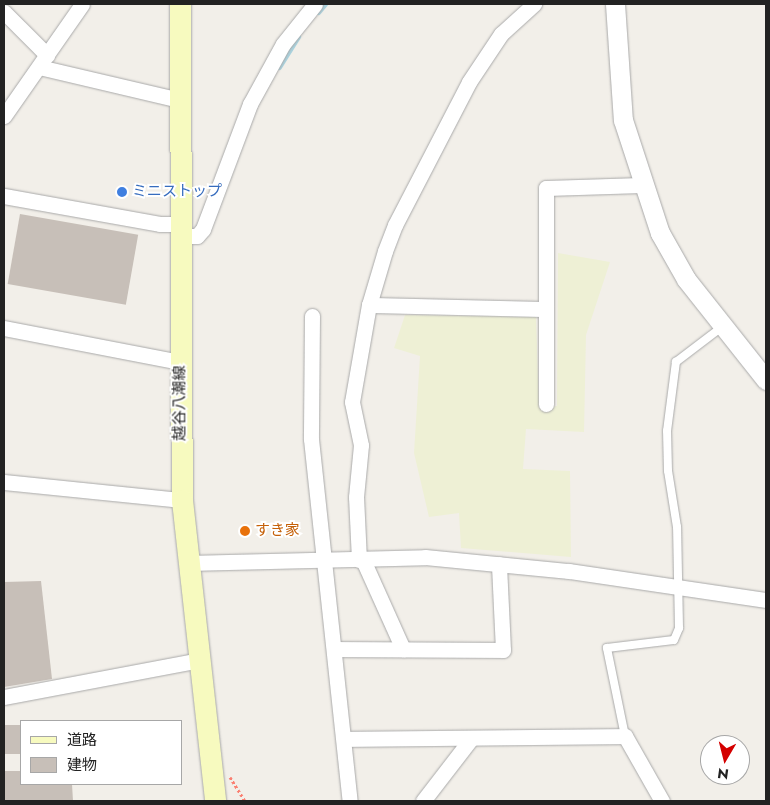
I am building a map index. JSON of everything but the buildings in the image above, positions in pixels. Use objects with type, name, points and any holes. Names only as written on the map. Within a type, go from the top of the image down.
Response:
[{"type":"main road","name":"越谷八潮線","points":[[180,4],[182,500],[215,801]]},
{"type":"street","points":[[4,116],[82,4]]},
{"type":"street","points":[[4,196],[160,224],[196,236],[203,229],[250,104],[283,44],[315,4]]},
{"type":"street","points":[[402,649],[361,560],[356,497],[361,446],[352,402],[368,305],[395,225],[452,112],[501,34],[534,4]]},
{"type":"street","points":[[615,4],[623,120],[642,185],[677,264],[722,327],[766,380]]},
{"type":"street","points":[[4,12],[34,46],[44,61],[180,100]]},
{"type":"street","points":[[546,404],[546,188],[642,185]]},
{"type":"street","points":[[368,305],[546,309]]},
{"type":"street","points":[[312,316],[311,439],[350,801]]},
{"type":"street","points":[[4,328],[180,362]]},
{"type":"street","points":[[4,482],[182,500]]},
{"type":"street","points":[[188,563],[425,557],[499,564],[766,600]]},
{"type":"street","points":[[334,649],[503,650],[499,564]]},
{"type":"street","points":[[4,697],[199,660]]},
{"type":"street","points":[[344,739],[470,740],[494,735],[625,736],[662,801]]},
{"type":"street","points":[[423,801],[470,740]]},
{"type":"lane","points":[[625,736],[607,648],[674,640],[680,587],[667,431],[676,362],[722,327]]},
{"type":"green space","points":[[558,253],[610,262],[586,335],[584,432],[526,429],[523,469],[570,471],[571,557],[461,548],[459,513],[429,517],[414,453],[420,356],[394,348],[405,315],[536,317],[539,408],[557,406]]},
{"type":"waterway","points":[[318,12],[325,4]]},
{"type":"waterway","points":[[279,67],[298,36]]},
{"type":"place","name":"ミニストップ","points":[[122,192]]},
{"type":"place","name":"すき家","points":[[245,531]]}]
